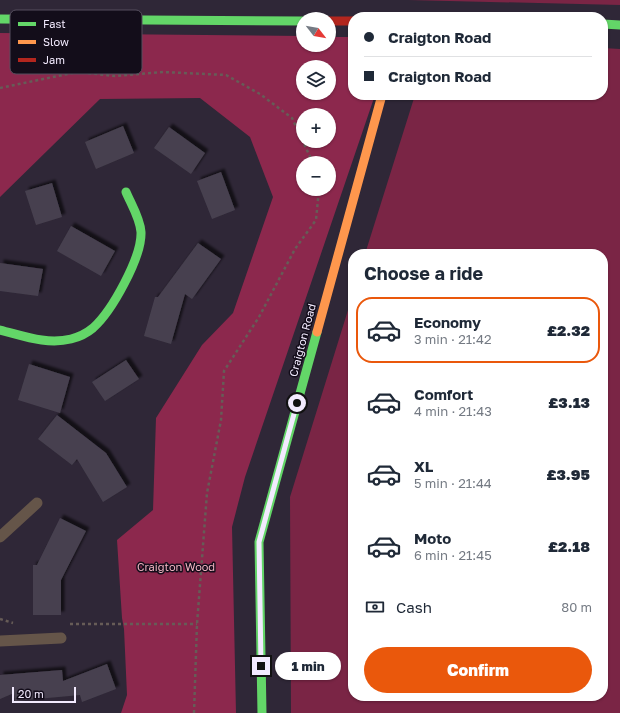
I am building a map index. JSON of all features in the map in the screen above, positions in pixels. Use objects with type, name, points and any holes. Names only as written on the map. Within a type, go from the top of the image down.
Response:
[{"type":"street","points":[[0,19],[10,19]]},
{"type":"street","points":[[142,20],[296,21]]},
{"type":"street","points":[[336,21],[348,21]]},
{"type":"street","points":[[608,24],[620,25]]},
{"type":"street","name":"Craigton Road","points":[[262,713],[259,542],[381,100]]},
{"type":"street","points":[[0,330],[53,342],[67,340],[88,332],[101,319],[132,266],[140,241],[141,232],[126,192]]},
{"type":"lane","points":[[0,537],[37,503]]},
{"type":"lane","points":[[0,641],[61,638]]},
{"type":"path","points":[[142,74],[163,72],[226,75],[260,94],[292,118],[310,156]]},
{"type":"path","points":[[0,88],[67,74]]},
{"type":"path","points":[[96,74],[115,76],[139,74]]},
{"type":"path","points":[[194,713],[197,624],[207,493],[221,420],[224,371],[259,317],[296,250],[316,220],[318,196]]},
{"type":"path","points":[[0,619],[14,623]]},
{"type":"path","points":[[67,624],[197,624]]},
{"type":"shaded area","points":[[408,0],[620,0],[620,5]]},
{"type":"shaded area","points":[[608,48],[620,49],[620,713],[291,713],[290,497],[348,310],[348,701],[608,701],[608,249],[367,249],[413,100],[608,100]]},
{"type":"green space","name":"Craigton Wood","points":[[0,33],[10,33],[10,74],[142,74],[142,34],[296,36],[296,52],[336,52],[336,37],[348,37],[348,100],[373,100],[245,477],[232,527],[236,713],[121,713],[127,695],[124,629],[117,540],[153,510],[156,418],[202,345],[233,313],[273,197],[250,137],[200,98],[100,99],[0,197]]},
{"type":"building","points":[[123,126],[134,153],[96,169],[85,142]]},
{"type":"building","points":[[169,127],[205,153],[191,174],[154,148]]},
{"type":"building","points":[[221,172],[235,210],[212,219],[197,181]]},
{"type":"building","points":[[52,183],[62,217],[36,225],[25,191]]},
{"type":"building","points":[[71,226],[115,251],[101,276],[57,251]]},
{"type":"building","points":[[198,243],[221,259],[192,299],[185,294],[171,344],[144,336],[155,297],[158,297]]},
{"type":"building","points":[[0,263],[43,269],[38,296],[0,291]]},
{"type":"building","points":[[126,360],[139,379],[105,401],[92,382]]},
{"type":"building","points":[[29,364],[70,377],[60,413],[18,400]]},
{"type":"building","points":[[57,415],[106,453],[127,487],[103,502],[77,459],[72,465],[38,439]]},
{"type":"building","points":[[60,518],[86,531],[61,580],[61,615],[33,615],[33,565],[37,565]]},
{"type":"building","points":[[107,664],[116,689],[82,702],[80,695],[15,701],[14,693],[0,699],[0,675],[62,670],[63,681]]},
{"type":"traffic: fast","points":[[0,19],[10,19]]},
{"type":"traffic: fast","points":[[142,20],[296,21]]},
{"type":"traffic: fast","points":[[608,24],[620,25]]},
{"type":"traffic: fast","points":[[0,330],[36,339],[62,341],[83,335],[101,320],[117,297],[137,255],[140,243],[141,232],[139,222],[126,192]]},
{"type":"traffic: fast","points":[[262,713],[259,542],[317,332]]},
{"type":"traffic: slow","points":[[317,332],[381,100]]},
{"type":"traffic: jam","points":[[336,21],[348,21]]},
{"type":"route","points":[[261,666],[259,542],[297,403]]}]
